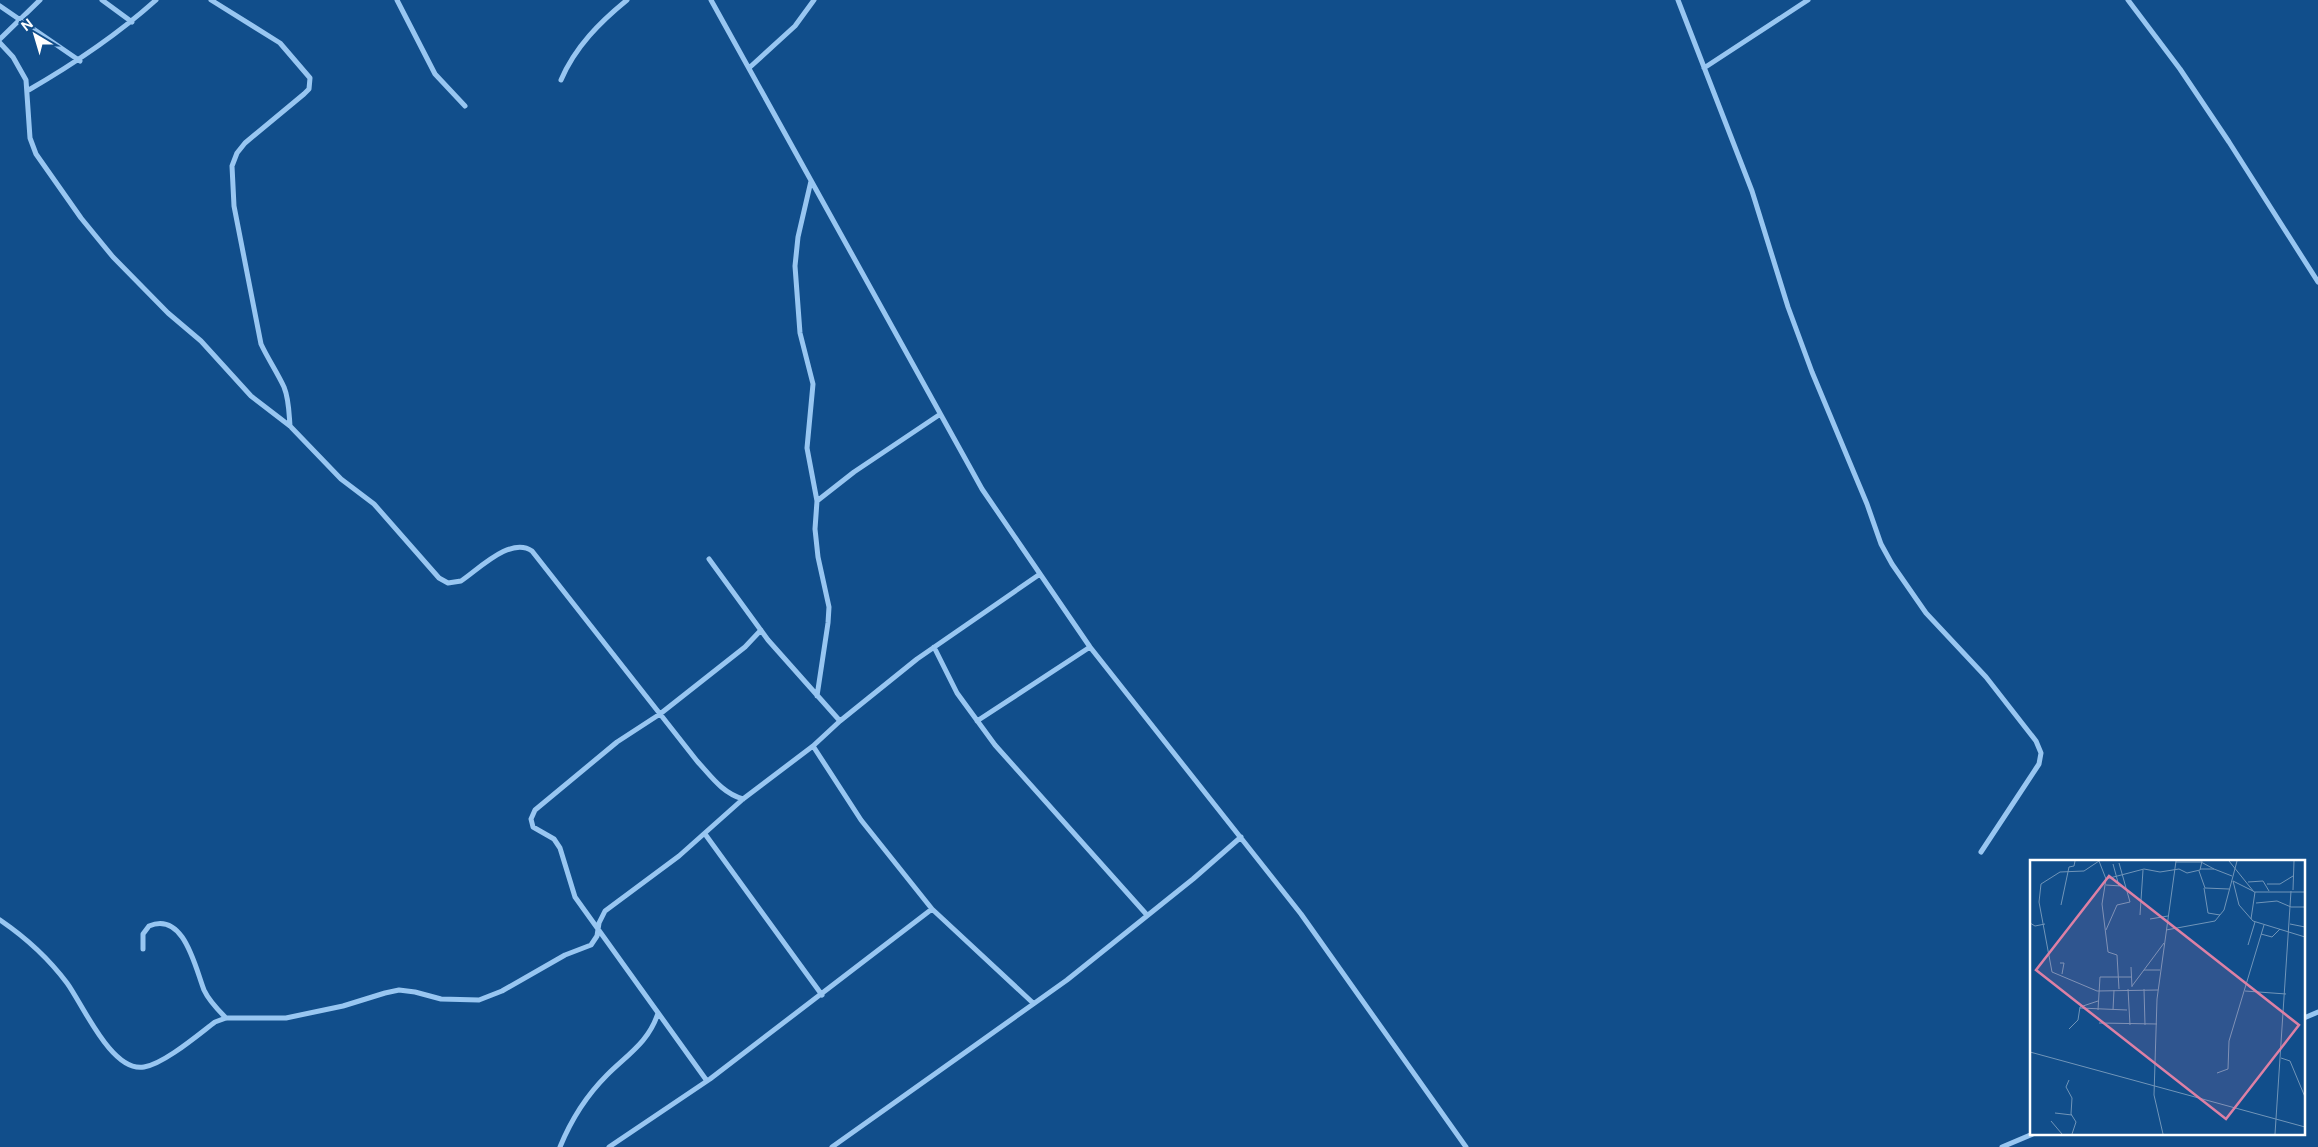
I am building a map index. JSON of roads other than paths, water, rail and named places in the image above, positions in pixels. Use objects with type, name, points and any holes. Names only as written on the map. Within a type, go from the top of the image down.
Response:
[{"type":"street","points":[[0,39],[40,0]]},
{"type":"street","points":[[102,0],[132,22]]},
{"type":"street","points":[[27,91],[80,60],[132,22],[156,0]]},
{"type":"street","points":[[211,0],[280,43],[310,78],[309,89],[304,94],[245,142],[237,153],[231,178],[234,206],[262,344],[270,364],[284,387],[290,426]]},
{"type":"street","points":[[397,0],[435,74],[465,106]]},
{"type":"street","points":[[561,80],[569,60],[577,49],[627,0]]},
{"type":"street","points":[[711,0],[982,489],[1090,647],[1301,914],[1466,1147]]},
{"type":"street","points":[[749,68],[795,26],[814,0]]},
{"type":"street","points":[[1678,0],[1752,191],[1788,307],[1808,363],[1867,504],[1881,544],[1892,564],[1926,613],[1997,690],[2036,741],[2041,753],[2039,764],[1981,852]]},
{"type":"street","points":[[1704,68],[1808,0]]},
{"type":"street","points":[[2128,0],[2180,69],[2318,282]]},
{"type":"street","points":[[0,6],[80,60]]},
{"type":"street","points":[[0,43],[22,71],[27,91],[30,138],[36,154],[113,257],[168,313],[202,341],[251,396],[290,426],[341,479],[374,504],[416,554],[445,582],[454,583],[461,580],[514,548],[526,547],[532,552],[660,714],[721,787],[731,795],[743,799]]},
{"type":"street","points":[[811,181],[798,237],[795,266],[800,333],[812,384],[807,448],[817,501],[815,529],[828,607],[828,623],[817,696]]},
{"type":"street","points":[[817,501],[854,472],[940,415]]},
{"type":"street","points":[[709,559],[761,630],[840,721]]},
{"type":"street","points":[[0,920],[51,964],[67,984],[106,1044],[120,1059],[131,1066],[144,1068],[156,1062],[215,1022],[226,1018],[286,1018],[343,1006],[399,990],[441,999],[479,1000],[502,991],[565,955],[587,947],[594,941],[605,912],[705,834],[743,799],[813,746],[840,721],[934,647],[1040,574]]},
{"type":"street","points":[[707,1080],[575,897],[560,848],[554,839],[532,827],[531,819],[536,810],[617,742],[660,714],[745,647],[761,630]]},
{"type":"street","points":[[934,647],[957,693],[995,745],[1146,916]]},
{"type":"street","points":[[977,721],[1090,647]]},
{"type":"street","points":[[813,746],[861,820],[932,909],[1034,1003]]},
{"type":"street","points":[[705,834],[822,995]]},
{"type":"street","points":[[832,1147],[1068,980],[1193,879],[1241,837]]},
{"type":"street","points":[[609,1147],[707,1080],[822,995],[932,909]]},
{"type":"street","points":[[143,949],[143,934],[148,926],[163,923],[173,926],[194,962],[208,997],[226,1018]]},
{"type":"street","points":[[2306,1017],[2318,1012]]},
{"type":"street","points":[[560,1147],[569,1124],[582,1105],[606,1076],[644,1040],[654,1026],[658,1013]]},
{"type":"street","points":[[2002,1147],[2033,1134]]}]
